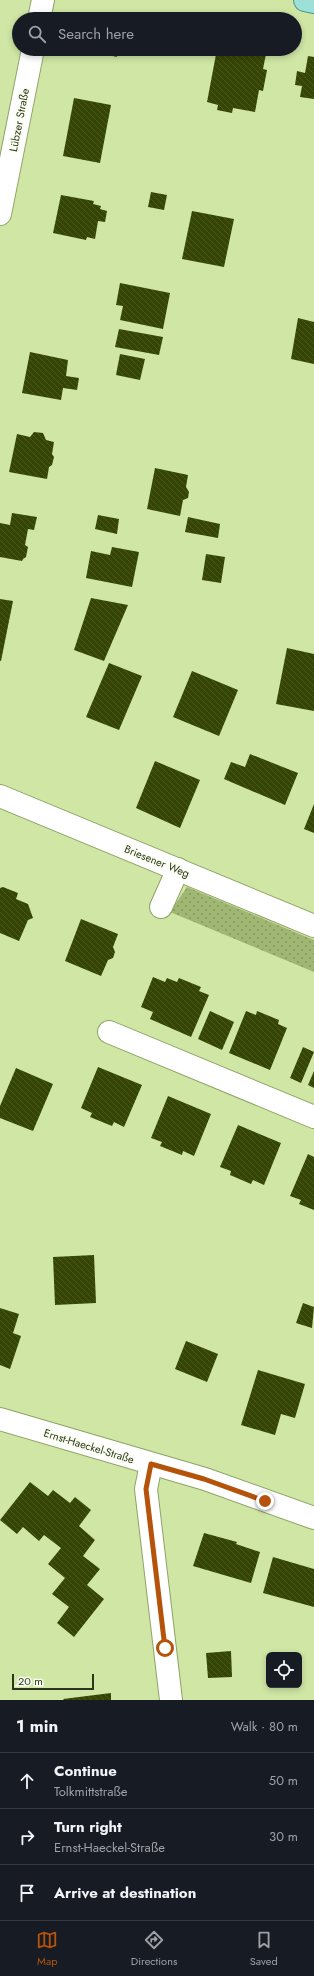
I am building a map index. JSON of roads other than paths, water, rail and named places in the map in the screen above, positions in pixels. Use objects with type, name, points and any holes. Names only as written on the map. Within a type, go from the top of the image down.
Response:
[{"type":"main road","points":[[306,0],[314,2]]},
{"type":"street","points":[[40,12],[43,0]]},
{"type":"street","name":"Lübzer Straße","points":[[0,214],[32,56]]},
{"type":"street","name":"Briesener Weg","points":[[0,796],[314,926]]},
{"type":"street","points":[[161,907],[178,869]]},
{"type":"street","points":[[109,1032],[314,1117]]},
{"type":"street","name":"Ernst-Haeckel-Straße","points":[[0,1419],[204,1479],[314,1518]]},
{"type":"street","points":[[151,1464],[146,1489],[171,1700]]}]
